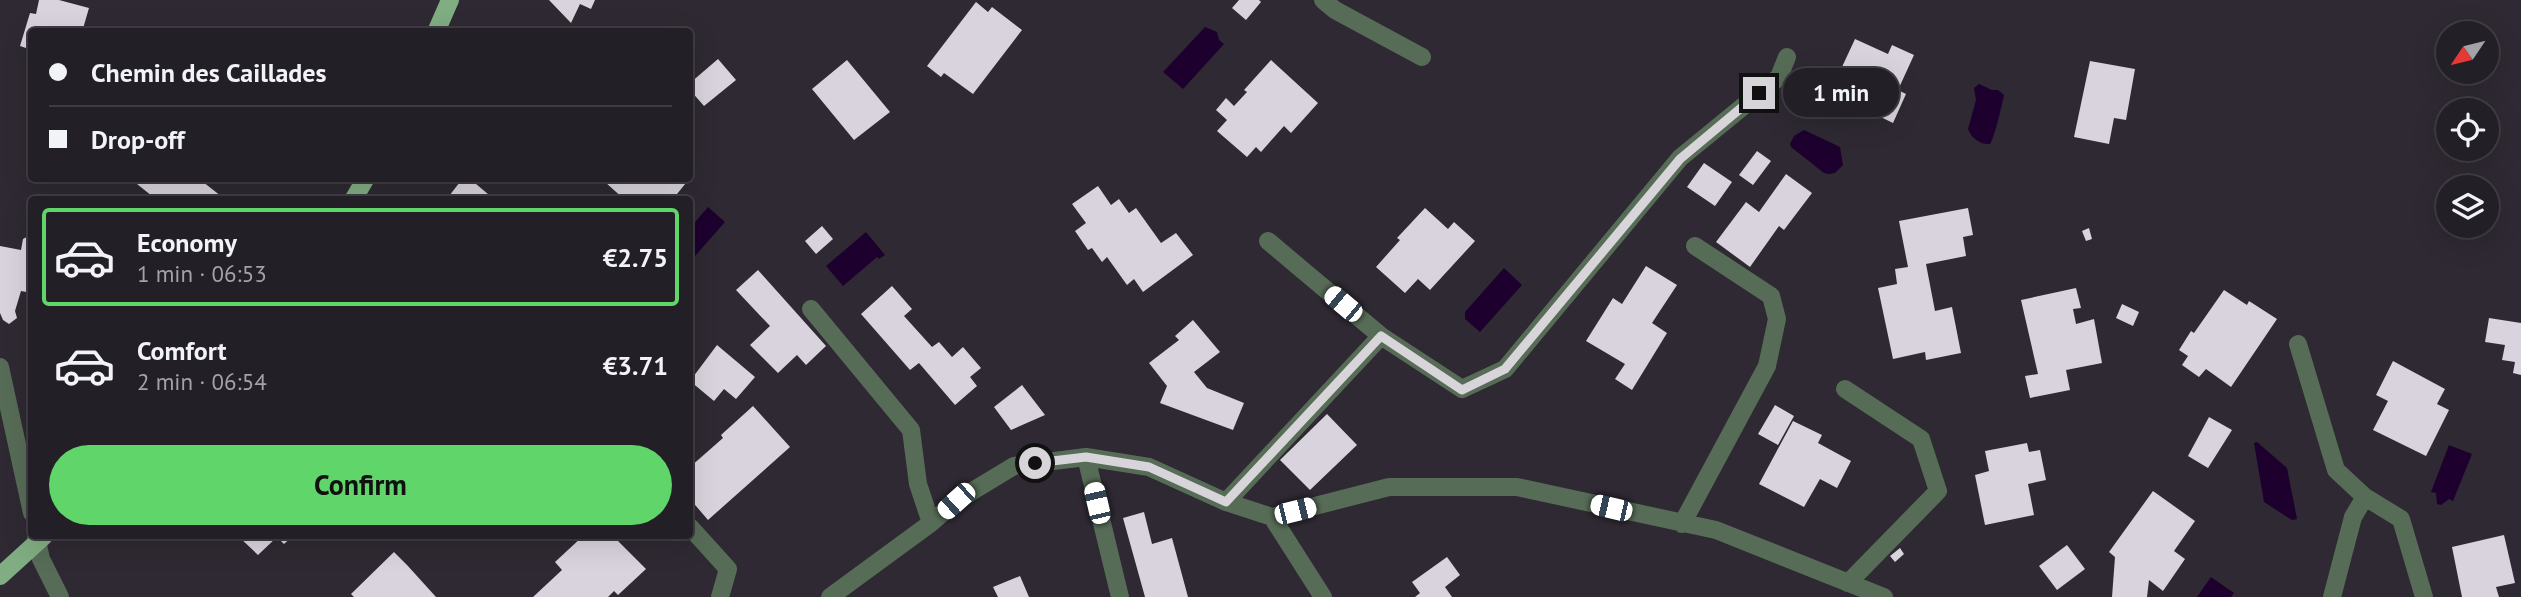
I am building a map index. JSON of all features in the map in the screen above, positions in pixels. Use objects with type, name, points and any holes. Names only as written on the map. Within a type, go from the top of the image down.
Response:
[{"type":"main road","points":[[438,28],[450,0]]},
{"type":"main road","points":[[0,576],[39,539]]},
{"type":"street","points":[[1323,0],[1335,10],[1422,57]]},
{"type":"street","points":[[1268,240],[1381,336],[1462,390],[1505,369],[1680,159],[1779,77],[1787,57]]},
{"type":"street","points":[[1682,524],[1767,366],[1777,319],[1771,296],[1695,246]]},
{"type":"street","points":[[811,309],[911,430],[918,484],[931,523]]},
{"type":"street","points":[[1226,502],[1381,336]]},
{"type":"street","points":[[2298,344],[2336,470],[2365,497],[2401,519],[2424,597]]},
{"type":"street","points":[[0,367],[28,495]]},
{"type":"street","points":[[1845,389],[1921,439],[1938,491],[1848,583]]},
{"type":"street","points":[[1086,457],[1120,597]]},
{"type":"street","points":[[830,597],[931,523],[956,501],[1014,466],[1086,457],[1149,467],[1226,502],[1272,517],[1390,487],[1517,487],[1716,530],[1884,597]]},
{"type":"street","points":[[2332,597],[2353,517],[2365,497]]},
{"type":"street","points":[[1272,517],[1323,597]]},
{"type":"street","points":[[693,530],[728,569],[720,597]]},
{"type":"street","points":[[40,539],[41,559],[60,597]]},
{"type":"shaded area","points":[[1205,27],[1217,32],[1219,40],[1224,44],[1183,89],[1163,72]]},
{"type":"shaded area","points":[[1979,84],[1998,90],[2004,95],[1990,144],[1977,140],[1968,129],[1976,100],[1974,88]]},
{"type":"shaded area","points":[[1804,130],[1840,147],[1843,165],[1835,173],[1824,173],[1791,147],[1794,136]]},
{"type":"shaded area","points":[[708,207],[725,222],[695,256],[693,224]]},
{"type":"shaded area","points":[[866,232],[885,255],[879,259],[877,257],[843,286],[826,266]]},
{"type":"shaded area","points":[[1504,268],[1522,285],[1480,332],[1465,319],[1465,312]]},
{"type":"shaded area","points":[[2257,442],[2287,468],[2297,519],[2292,520],[2264,502],[2254,443]]},
{"type":"shaded area","points":[[2449,445],[2472,454],[2453,501],[2449,499],[2441,505],[2437,504],[2436,493],[2431,492]]},
{"type":"shaded area","points":[[2211,577],[2234,593],[2231,597],[2197,597]]},
{"type":"building","points":[[39,0],[59,0],[89,8],[83,28],[28,28],[28,49],[20,46],[30,13],[36,14]]},
{"type":"building","points":[[549,0],[595,0],[591,9],[580,4],[571,23]]},
{"type":"building","points":[[1239,0],[1261,2],[1246,20],[1232,8]]},
{"type":"building","points":[[976,2],[988,12],[992,7],[1022,30],[973,94],[944,73],[941,77],[927,66]]},
{"type":"building","points":[[1855,39],[1888,54],[1892,45],[1914,55],[1898,90],[1906,94],[1893,123],[1858,106],[1863,95],[1835,82]]},
{"type":"building","points":[[718,59],[736,80],[704,106],[693,93],[693,80]]},
{"type":"building","points":[[847,60],[890,112],[854,140],[812,89]]},
{"type":"building","points":[[1271,60],[1318,103],[1291,133],[1284,126],[1261,152],[1256,147],[1247,157],[1217,131],[1227,120],[1216,110],[1226,98],[1234,106],[1247,92],[1244,90]]},
{"type":"building","points":[[2090,61],[2135,69],[2126,120],[2114,118],[2109,144],[2074,137]]},
{"type":"building","points":[[1816,79],[1830,85],[1823,103],[1808,96]]},
{"type":"building","points":[[1757,151],[1771,161],[1753,185],[1739,175]]},
{"type":"building","points":[[1704,163],[1732,182],[1715,206],[1687,187]]},
{"type":"building","points":[[1786,174],[1812,193],[1784,230],[1779,226],[1750,267],[1716,242],[1746,202],[1759,212]]},
{"type":"building","points":[[203,182],[221,196],[152,196],[137,184]]},
{"type":"building","points":[[460,182],[474,182],[490,196],[449,196]]},
{"type":"building","points":[[605,182],[687,182],[677,194],[679,196],[621,196]]},
{"type":"building","points":[[1098,186],[1111,205],[1119,199],[1129,213],[1136,208],[1161,243],[1176,233],[1193,255],[1143,292],[1134,279],[1127,285],[1107,257],[1102,262],[1092,248],[1088,250],[1075,231],[1086,223],[1072,204]]},
{"type":"building","points":[[1425,208],[1448,229],[1454,222],[1475,241],[1430,290],[1418,279],[1405,293],[1376,267],[1400,240],[1397,238]]},
{"type":"building","points":[[1968,208],[1973,235],[1963,237],[1966,256],[1926,264],[1935,311],[1952,307],[1961,353],[1926,360],[1925,352],[1893,359],[1878,288],[1897,284],[1895,269],[1908,267],[1899,221]]},
{"type":"building","points":[[822,226],[833,239],[816,254],[805,241]]},
{"type":"building","points":[[2089,228],[2092,239],[2086,241],[2082,231]]},
{"type":"building","points":[[28,236],[28,292],[21,291],[15,311],[17,318],[9,324],[3,320],[0,313],[0,246],[21,250],[23,239]]},
{"type":"building","points":[[1646,266],[1677,285],[1652,323],[1667,333],[1632,390],[1615,379],[1625,364],[1586,341],[1613,298],[1622,304]]},
{"type":"building","points":[[758,270],[826,346],[806,365],[797,355],[778,373],[750,345],[770,326],[736,290]]},
{"type":"building","points":[[892,286],[912,309],[904,316],[932,347],[939,342],[952,357],[963,347],[981,368],[970,377],[977,386],[955,405],[919,363],[910,370],[861,314]]},
{"type":"building","points":[[2076,288],[2081,308],[2073,309],[2076,324],[2094,319],[2102,363],[2066,370],[2070,390],[2030,398],[2025,376],[2038,374],[2021,300]]},
{"type":"building","points":[[2224,290],[2247,305],[2249,301],[2277,319],[2231,387],[2206,369],[2199,377],[2182,365],[2188,356],[2179,350]]},
{"type":"building","points":[[2122,304],[2139,312],[2133,326],[2116,318]]},
{"type":"building","points":[[2489,318],[2521,323],[2521,375],[2513,373],[2515,362],[2502,360],[2505,345],[2485,342]]},
{"type":"building","points":[[1193,320],[1220,352],[1194,372],[1207,388],[1244,403],[1233,430],[1160,403],[1167,386],[1149,363],[1179,340],[1175,336]]},
{"type":"building","points":[[717,345],[755,377],[736,399],[724,389],[714,401],[693,384],[693,377]]},
{"type":"building","points":[[2393,361],[2445,389],[2437,404],[2449,410],[2426,456],[2373,430],[2388,401],[2376,395]]},
{"type":"building","points":[[1022,385],[1045,415],[1011,430],[994,407]]},
{"type":"building","points":[[1775,405],[1794,416],[1778,445],[1758,434]]},
{"type":"building","points":[[753,406],[790,447],[708,520],[693,502],[693,464],[723,438],[721,435]]},
{"type":"building","points":[[1327,414],[1357,445],[1310,490],[1280,460]]},
{"type":"building","points":[[2209,417],[2232,430],[2208,468],[2188,456]]},
{"type":"building","points":[[1793,421],[1822,435],[1818,443],[1851,461],[1837,488],[1820,479],[1804,507],[1759,484]]},
{"type":"building","points":[[2027,443],[2029,452],[2040,450],[2046,480],[2028,484],[2034,515],[1985,525],[1975,475],[1989,471],[1985,451]]},
{"type":"building","points":[[2153,491],[2195,521],[2174,551],[2185,559],[2163,591],[2149,580],[2147,597],[2112,597],[2115,557],[2109,552]]},
{"type":"building","points":[[1144,512],[1152,544],[1172,538],[1188,597],[1145,597],[1123,518]]},
{"type":"building","points":[[2504,535],[2515,583],[2496,587],[2499,597],[2462,597],[2452,547]]},
{"type":"building","points":[[241,539],[275,539],[258,555]]},
{"type":"building","points":[[580,539],[616,539],[646,569],[618,595],[614,591],[608,597],[533,597],[562,570],[555,562]]},
{"type":"building","points":[[2067,545],[2085,569],[2057,590],[2039,566]]},
{"type":"building","points":[[1900,548],[1904,554],[1895,562],[1890,556]]},
{"type":"building","points":[[394,552],[436,597],[354,597],[351,594]]},
{"type":"building","points":[[1447,557],[1460,575],[1445,587],[1452,597],[1415,597],[1420,593],[1412,582]]},
{"type":"building","points":[[1020,576],[1029,597],[998,597],[993,587]]},
{"type":"route","points":[[1035,463],[1086,457],[1149,467],[1226,502],[1381,336],[1462,390],[1505,369],[1680,159],[1759,93]]}]
